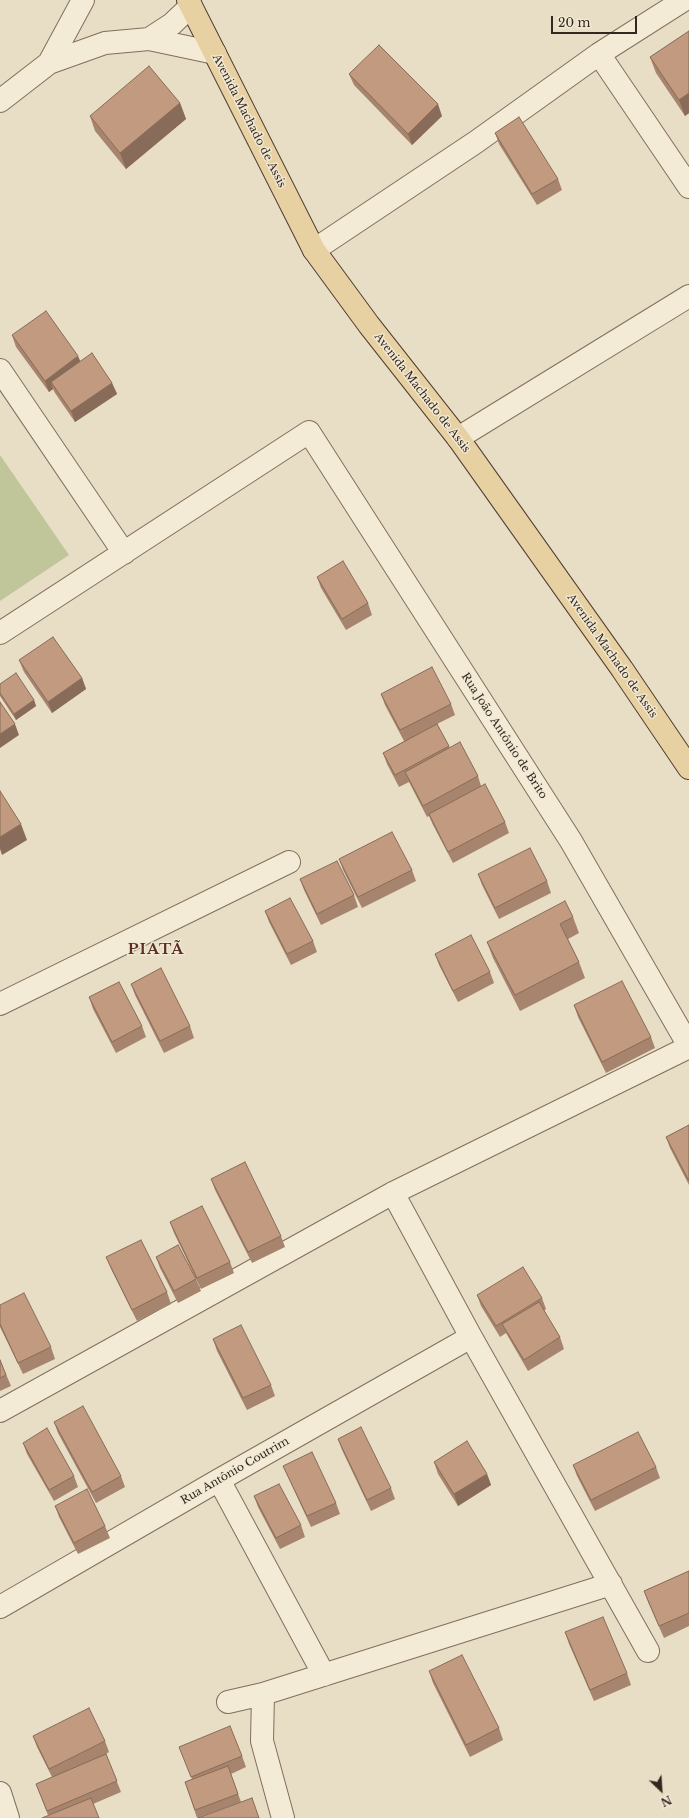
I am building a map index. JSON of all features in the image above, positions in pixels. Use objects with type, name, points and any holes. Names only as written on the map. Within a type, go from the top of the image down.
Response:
[{"type":"main road","name":"Avenida Machado de Assis","points":[[189,3],[314,250],[369,325],[458,438],[622,669],[689,768]]},
{"type":"street","points":[[49,63],[83,0]]},
{"type":"street","points":[[314,250],[476,142],[599,54],[684,0]]},
{"type":"street","points":[[149,40],[172,24],[189,3]]},
{"type":"street","points":[[0,101],[49,63],[105,43],[149,40],[215,53]]},
{"type":"street","points":[[599,54],[689,187]]},
{"type":"street","points":[[458,438],[689,296]]},
{"type":"street","points":[[0,370],[124,553],[0,633]]},
{"type":"street","name":"Rua João Antônio de Brito","points":[[124,553],[309,432],[571,841],[689,1047]]},
{"type":"street","points":[[0,1004],[288,862]]},
{"type":"street","points":[[0,1411],[393,1193],[689,1047]]},
{"type":"street","points":[[393,1193],[471,1337],[648,1651]]},
{"type":"street","name":"Rua Antônio Coutrim","points":[[0,1607],[219,1480],[471,1337]]},
{"type":"street","points":[[219,1480],[324,1675]]},
{"type":"street","points":[[228,1702],[263,1694],[611,1584]]},
{"type":"street","points":[[263,1694],[262,1741],[283,1818]]},
{"type":"street","points":[[0,1793],[8,1818]]},
{"type":"green space","points":[[0,455],[69,555],[0,601]]},
{"type":"building","points":[[689,31],[689,93],[679,100],[650,57]]},
{"type":"building","points":[[379,45],[438,104],[408,134],[349,74]]},
{"type":"building","points":[[149,66],[180,103],[120,153],[90,116]]},
{"type":"building","points":[[519,117],[558,179],[532,194],[495,133]]},
{"type":"building","points":[[46,311],[78,356],[45,381],[12,335]]},
{"type":"building","points":[[92,353],[112,383],[71,411],[51,382]]},
{"type":"building","points":[[343,561],[368,603],[342,619],[317,577]]},
{"type":"building","points":[[53,637],[82,678],[48,702],[19,660]]},
{"type":"building","points":[[432,667],[451,704],[400,730],[381,694]]},
{"type":"building","points":[[16,673],[34,700],[14,714],[0,693],[0,684]]},
{"type":"building","points":[[0,702],[15,724],[0,734]]},
{"type":"building","points":[[437,724],[449,746],[395,775],[383,753]]},
{"type":"building","points":[[460,742],[478,776],[423,806],[405,772]]},
{"type":"building","points":[[485,784],[505,822],[448,852],[429,814]]},
{"type":"building","points":[[0,791],[21,824],[0,837]]},
{"type":"building","points":[[392,832],[412,870],[358,897],[339,859]]},
{"type":"building","points":[[530,848],[547,881],[495,908],[478,874]]},
{"type":"building","points":[[337,861],[354,895],[317,914],[300,879]]},
{"type":"building","points":[[290,898],[313,941],[287,954],[265,911]]},
{"type":"building","points":[[565,901],[573,917],[560,924],[579,962],[515,995],[487,942]]},
{"type":"building","points":[[471,935],[490,972],[453,991],[435,954]]},
{"type":"building","points":[[161,968],[190,1026],[160,1041],[131,984]]},
{"type":"building","points":[[622,981],[651,1037],[602,1062],[574,1005]]},
{"type":"building","points":[[119,982],[142,1026],[112,1042],[89,997]]},
{"type":"building","points":[[689,1125],[689,1181],[666,1137]]},
{"type":"building","points":[[245,1162],[281,1236],[248,1252],[211,1179]]},
{"type":"building","points":[[202,1206],[230,1262],[197,1278],[170,1222]]},
{"type":"building","points":[[141,1240],[167,1292],[132,1310],[106,1257]]},
{"type":"building","points":[[178,1245],[196,1279],[174,1291],[156,1257]]},
{"type":"building","points":[[523,1267],[542,1298],[496,1326],[477,1295]]},
{"type":"building","points":[[24,1293],[51,1347],[18,1363],[0,1324],[0,1305]]},
{"type":"building","points":[[539,1302],[560,1337],[524,1360],[502,1324]]},
{"type":"building","points":[[241,1325],[271,1385],[243,1398],[213,1339]]},
{"type":"building","points":[[0,1360],[6,1375],[0,1378]]},
{"type":"building","points":[[83,1406],[121,1476],[92,1492],[54,1422]]},
{"type":"building","points":[[361,1427],[391,1488],[367,1500],[338,1439]]},
{"type":"building","points":[[47,1428],[74,1476],[49,1490],[23,1443]]},
{"type":"building","points":[[638,1432],[656,1467],[591,1500],[573,1465]]},
{"type":"building","points":[[467,1441],[487,1474],[454,1494],[434,1462]]},
{"type":"building","points":[[312,1452],[336,1503],[307,1516],[283,1466]]},
{"type":"building","points":[[279,1484],[301,1525],[276,1538],[254,1496]]},
{"type":"building","points":[[87,1489],[105,1526],[74,1543],[55,1506]]},
{"type":"building","points":[[689,1571],[689,1613],[659,1626],[644,1591]]},
{"type":"building","points":[[603,1617],[627,1673],[590,1690],[565,1632]]},
{"type":"building","points":[[462,1655],[499,1728],[466,1745],[429,1671]]},
{"type":"building","points":[[89,1708],[105,1741],[49,1769],[33,1736]]},
{"type":"building","points":[[230,1726],[242,1756],[191,1777],[179,1747]]},
{"type":"building","points":[[106,1754],[117,1781],[47,1811],[36,1784]]},
{"type":"building","points":[[228,1766],[238,1794],[195,1810],[185,1782]]},
{"type":"building","points":[[91,1798],[99,1818],[42,1818]]},
{"type":"building","points":[[252,1798],[259,1818],[198,1818]]},
{"type":"district","name":"PIATÃ","points":[[156,950]]}]
